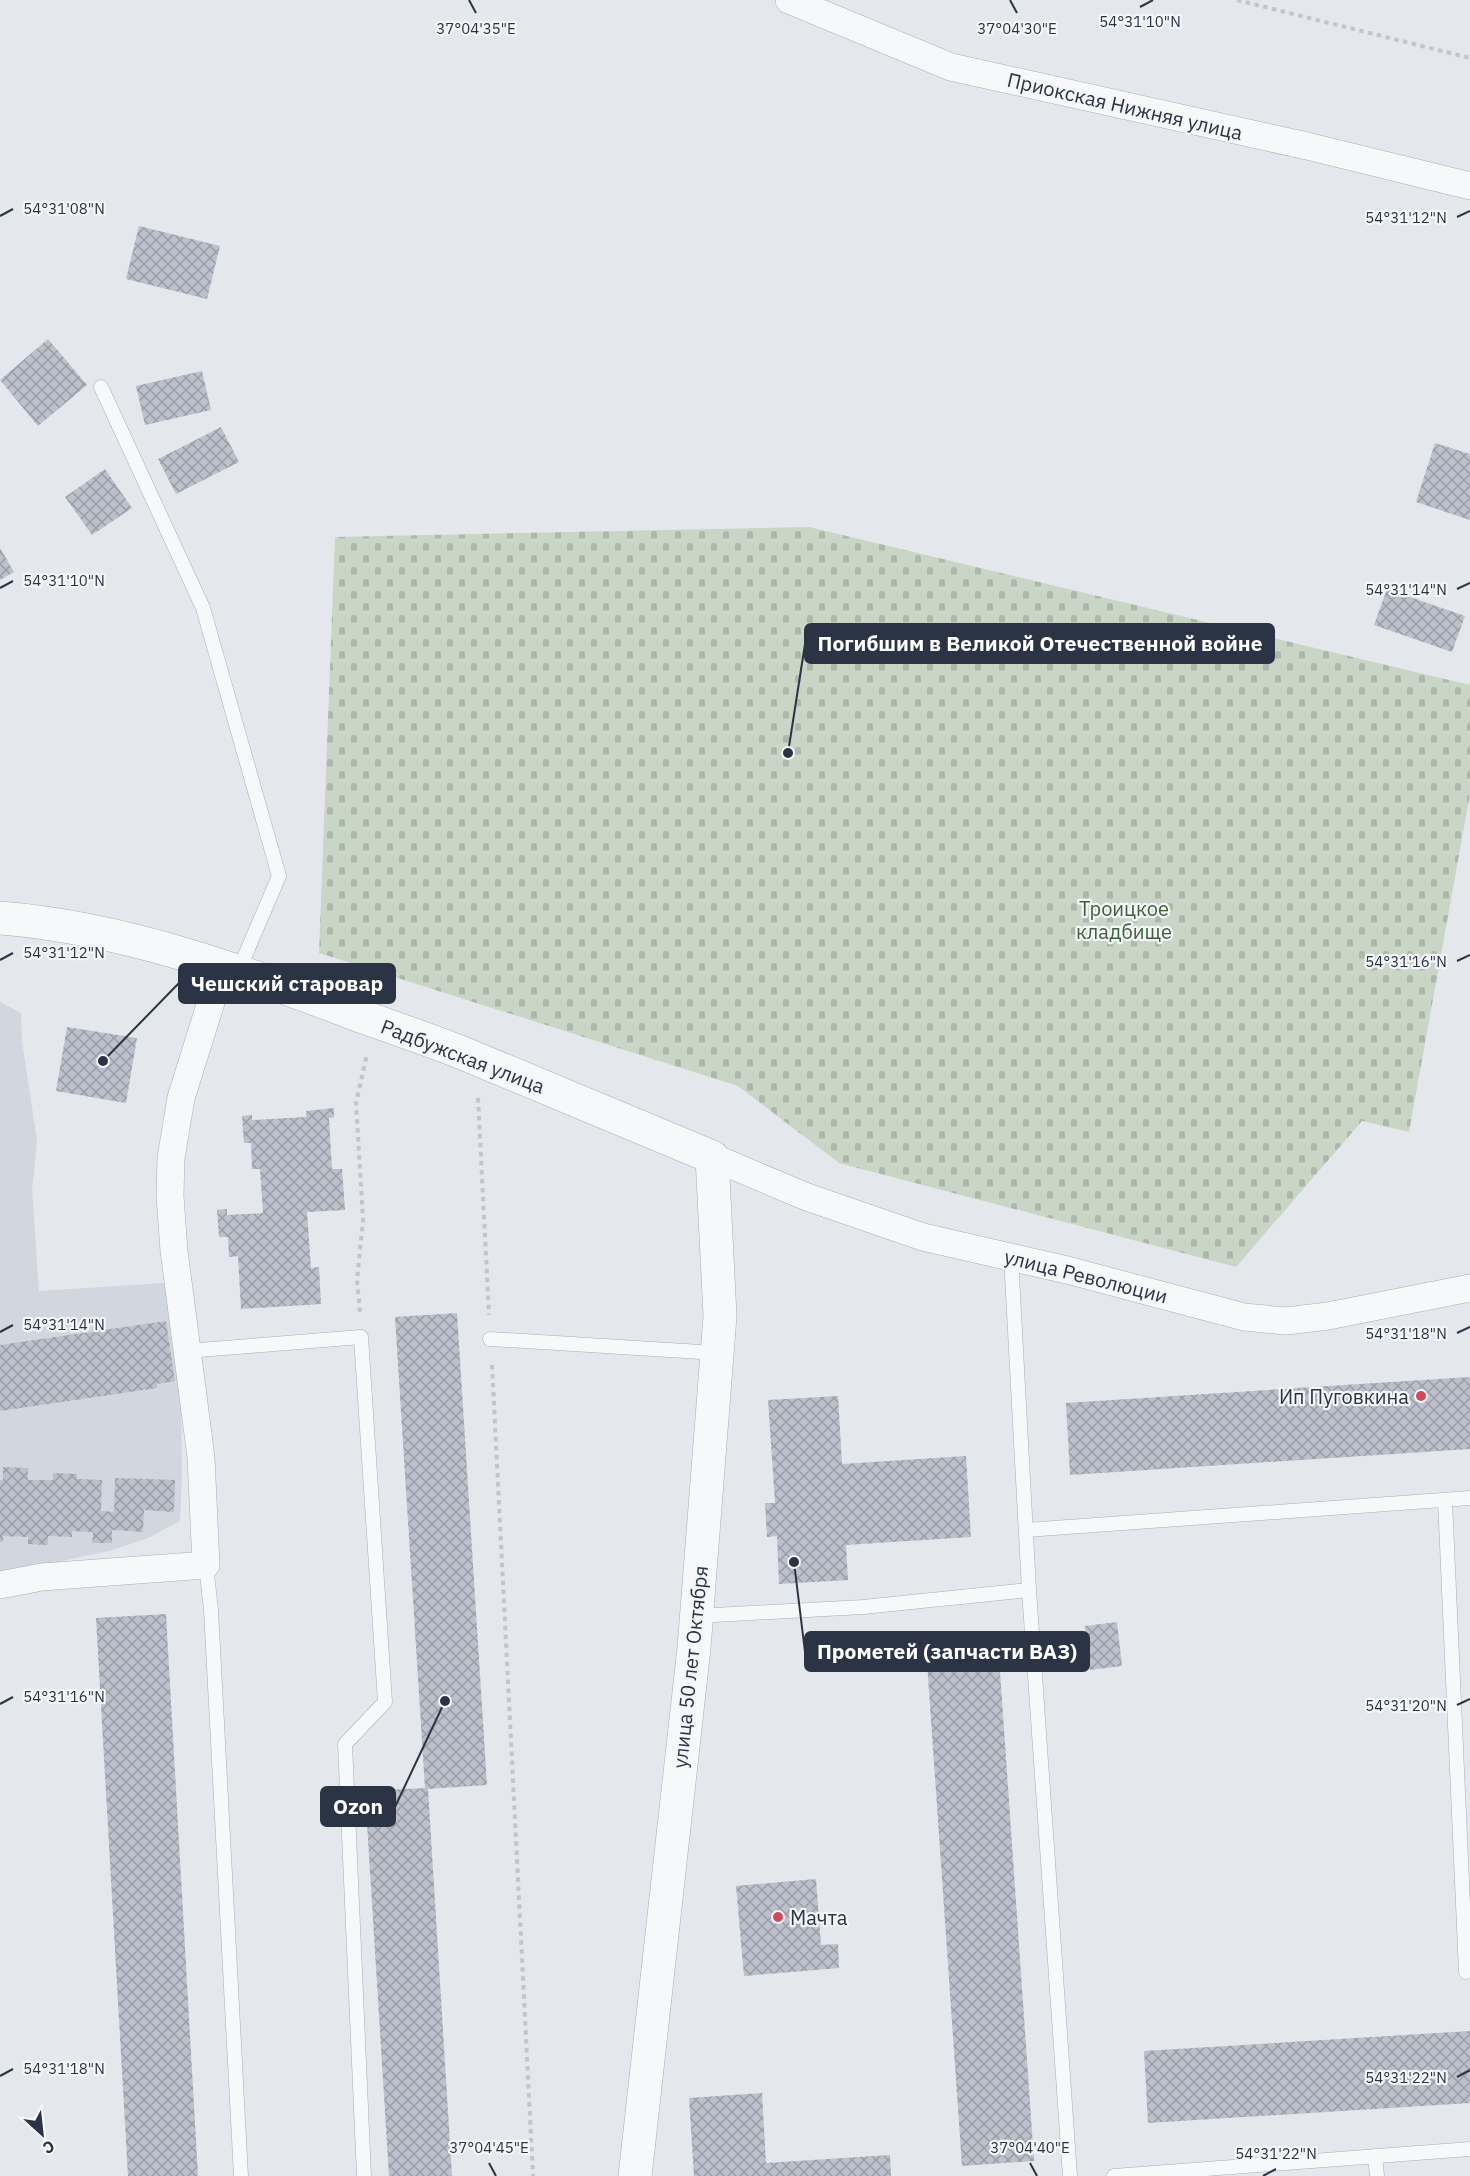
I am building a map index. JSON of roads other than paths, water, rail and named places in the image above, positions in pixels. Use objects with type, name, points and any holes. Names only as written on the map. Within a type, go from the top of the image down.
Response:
[{"type":"street","name":"Приокская Нижняя улица","points":[[789,0],[951,66],[1307,146],[1470,186]]},
{"type":"street","name":"Радбужская улица","points":[[0,918],[100,931],[164,947],[230,969],[476,1059],[712,1157]]},
{"type":"street","points":[[0,1586],[42,1577],[206,1565],[201,1457],[174,1251],[170,1196],[171,1158],[181,1098],[230,969]]},
{"type":"street","name":"улица Революции","points":[[712,1157],[807,1197],[922,1237],[1067,1270],[1244,1317],[1286,1321],[1328,1316],[1470,1288]]},
{"type":"street","name":"улица 50 лет Октября","points":[[635,2176],[696,1616],[717,1353],[720,1282],[712,1157]]},
{"type":"lane","points":[[101,387],[204,608],[279,876],[230,969]]},
{"type":"lane","points":[[1011,1257],[1029,1590],[1070,2176]]},
{"type":"lane","points":[[187,1351],[361,1337],[385,1702],[345,1744],[364,2176]]},
{"type":"lane","points":[[490,1339],[717,1353]]},
{"type":"lane","points":[[1026,1530],[1470,1498]]},
{"type":"lane","points":[[1445,1500],[1466,1972]]},
{"type":"lane","points":[[206,1565],[212,1634],[241,2176]]},
{"type":"lane","points":[[696,1616],[863,1607],[1029,1590]]},
{"type":"lane","points":[[1114,2176],[1470,2149]]},
{"type":"lane","points":[[1376,2156],[1377,2176]]},
{"type":"place","name":"Погибшим в Великой Отечественной войне","points":[[788,753]]},
{"type":"place","name":"Чешский старовар","points":[[103,1061]]},
{"type":"place","name":"Ип Пуговкина","points":[[1421,1396]]},
{"type":"place","name":"Прометей (запчасти ВАЗ)","points":[[794,1562]]},
{"type":"place","name":"Ozon","points":[[445,1701]]},
{"type":"place","name":"Мачта","points":[[778,1917]]},
{"type":"park label","name":"Троицкое кладбище","points":[[1124,920]]}]
